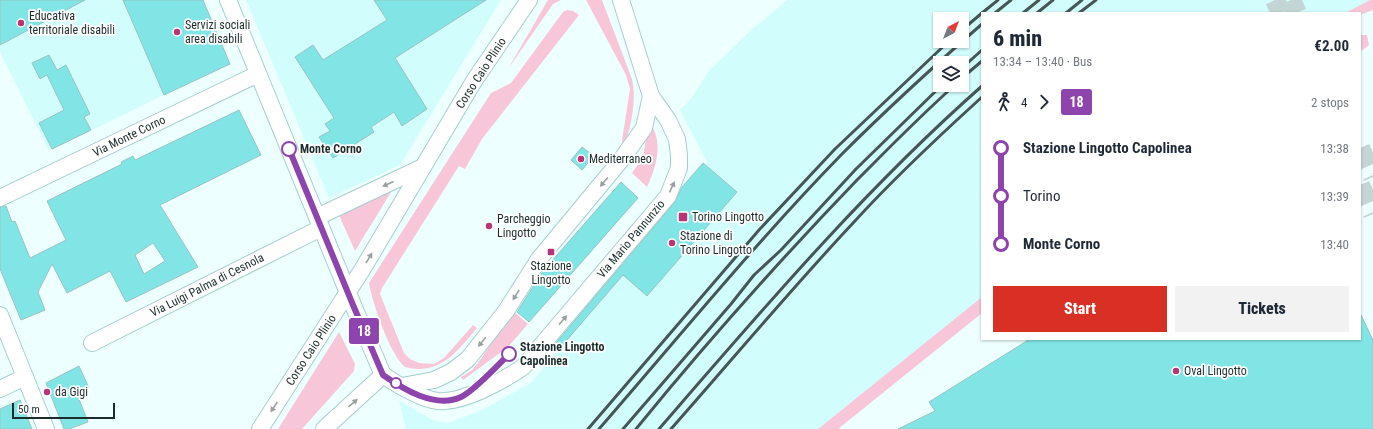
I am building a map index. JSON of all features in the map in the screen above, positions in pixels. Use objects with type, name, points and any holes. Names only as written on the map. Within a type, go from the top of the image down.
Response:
[{"type":"street","points":[[228,0],[383,375],[375,384],[324,429]]},
{"type":"street","name":"Corso Caio Plinio","points":[[260,429],[348,291],[474,81],[529,0]]},
{"type":"street","points":[[402,386],[434,380],[451,372],[468,359],[506,311],[539,259],[621,160],[644,128],[651,96],[621,0]]},
{"type":"street","name":"Via Monte Corno","points":[[0,198],[258,74]]},
{"type":"street","name":"Via Mario Pannunzio","points":[[383,375],[430,399],[446,401],[496,384],[523,367],[668,196],[679,168],[677,139],[668,120],[651,96]]},
{"type":"street","points":[[319,222],[423,168]]},
{"type":"street","name":"Via Luigi Palma di Cesnola","points":[[92,343],[319,222]]},
{"type":"street","points":[[0,315],[46,429]]},
{"type":"street","points":[[0,389],[25,377]]},
{"type":"shaded area","points":[[0,0],[123,0],[164,95],[49,151],[0,52]]},
{"type":"shaded area","points":[[246,0],[501,0],[400,165],[329,198]]},
{"type":"shaded area","points":[[548,0],[561,0],[553,4],[508,69]]},
{"type":"shaded area","points":[[586,0],[602,0],[632,79],[634,105],[624,148],[622,140],[630,89],[626,75]]},
{"type":"shaded area","points":[[787,0],[1370,0],[1347,12],[981,12],[981,298],[818,429],[406,429],[399,400],[432,420],[448,423],[482,410],[532,382],[707,162],[680,110],[691,99],[708,72],[750,31]]},
{"type":"shaded area","points":[[1370,0],[1373,0],[1373,10],[1361,15],[1361,12],[1347,12]]},
{"type":"shaded area","points":[[567,10],[573,11],[579,15],[482,139],[465,169],[459,166],[382,288],[380,294],[404,353],[410,359],[419,363],[434,364],[444,358],[473,325],[477,328],[454,353],[437,365],[417,369],[405,367],[393,351],[382,328],[369,283],[491,93],[511,83],[563,12]]},
{"type":"shaded area","points":[[1361,35],[1367,35],[1369,45],[1361,51]]},
{"type":"shaded area","points":[[652,126],[658,149],[653,172],[647,187],[632,173],[643,157],[648,127]]},
{"type":"shaded area","points":[[393,189],[355,251],[338,213]]},
{"type":"shaded area","points":[[981,298],[981,314],[838,429],[818,429]]},
{"type":"shaded area","points":[[513,311],[528,324],[508,347],[463,380],[461,377],[472,370],[478,363]]},
{"type":"shaded area","points":[[339,332],[355,364],[354,371],[302,429],[278,429]]},
{"type":"building","name":"Educativa territoriale disabili","points":[[0,0],[85,0],[0,45]]},
{"type":"building","name":"Servizi sociali area disabili","points":[[123,0],[203,0],[230,64],[164,95]]},
{"type":"building","points":[[374,0],[486,0],[395,58],[427,109],[402,126],[394,112],[371,127],[374,132],[333,158],[319,137],[330,131],[325,124],[334,118],[295,57],[313,45],[323,60],[387,20]]},
{"type":"building","points":[[49,55],[57,70],[66,65],[90,114],[84,117],[91,130],[52,149],[39,123],[64,110],[47,75],[40,79],[32,63]]},
{"type":"building","points":[[239,110],[261,155],[160,205],[198,267],[126,302],[110,271],[67,293],[52,264],[38,292],[45,310],[21,320],[0,269],[0,207],[6,206],[12,222],[15,221],[30,258],[66,240],[47,201],[122,164],[121,162],[133,156],[135,160]],"holes":[[[153,243],[165,261],[144,274],[135,255]]]},
{"type":"building","points":[[582,147],[594,156],[582,170],[571,160]]},
{"type":"building","name":"Stazione di Torino Lingotto","points":[[703,163],[737,192],[647,296],[623,275],[560,348],[555,344],[675,202],[682,187]]},
{"type":"building","points":[[621,182],[638,198],[529,322],[517,312],[543,271]]},
{"type":"building","name":"Oval Lingotto","points":[[1361,315],[1373,340],[1373,429],[898,429],[935,411],[929,402],[1028,340],[1361,340]]},
{"type":"building","points":[[79,366],[89,388],[77,394],[88,422],[69,429],[64,429],[46,383]]},
{"type":"building","points":[[20,400],[32,429],[0,429],[0,409]]},
{"type":"tunnel","points":[[1275,0],[1281,12]]},
{"type":"tunnel","points":[[1291,0],[1297,12]]},
{"type":"tunnel","points":[[1361,150],[1373,177]]},
{"type":"tunnel","points":[[1361,187],[1373,214]]},
{"type":"railway","points":[[983,12],[998,0]]},
{"type":"railway","points":[[996,12],[1011,0]]},
{"type":"railway","points":[[1024,12],[1039,0]]},
{"type":"railway","points":[[1038,12],[1053,0]]},
{"type":"railway","points":[[1067,12],[1082,0]]},
{"type":"railway","points":[[1080,12],[1096,0]]},
{"type":"railway","points":[[969,24],[981,14]]},
{"type":"railway","points":[[599,429],[749,255],[810,187],[876,121],[981,25]]},
{"type":"railway","points":[[588,429],[759,230],[835,149],[942,48]]},
{"type":"railway","points":[[969,62],[981,51]]},
{"type":"railway","points":[[969,72],[981,62]]},
{"type":"railway","points":[[659,429],[775,296],[855,209],[938,126],[981,87]]},
{"type":"railway","points":[[623,429],[731,304],[754,275],[781,250],[856,169],[935,92]]},
{"type":"railway","points":[[636,429],[716,334],[800,241],[857,180],[947,92]]},
{"type":"railway","points":[[671,429],[807,273],[869,206],[916,158],[981,98]]},
{"type":"bus line","name":"18","points":[[289,149],[383,375],[416,394],[438,401],[446,401],[461,397],[489,374],[509,354]]},
{"type":"place","name":"Educativa territoriale disabili","points":[[21,23]]},
{"type":"place","name":"Servizi sociali area disabili","points":[[177,32]]},
{"type":"place","name":"Monte Corno","points":[[289,149]]},
{"type":"place","name":"Mediterraneo","points":[[581,159]]},
{"type":"place","name":"Torino Lingotto","points":[[683,217]]},
{"type":"place","name":"Parcheggio Lingotto","points":[[489,226]]},
{"type":"place","name":"Stazione di Torino Lingotto","points":[[672,243]]},
{"type":"place","name":"Stazione Lingotto","points":[[551,252]]},
{"type":"place","name":"Stazione Lingotto Capolinea","points":[[509,354]]},
{"type":"place","name":"Oval Lingotto","points":[[1176,371]]},
{"type":"place","name":"da Gigi","points":[[47,392]]}]
